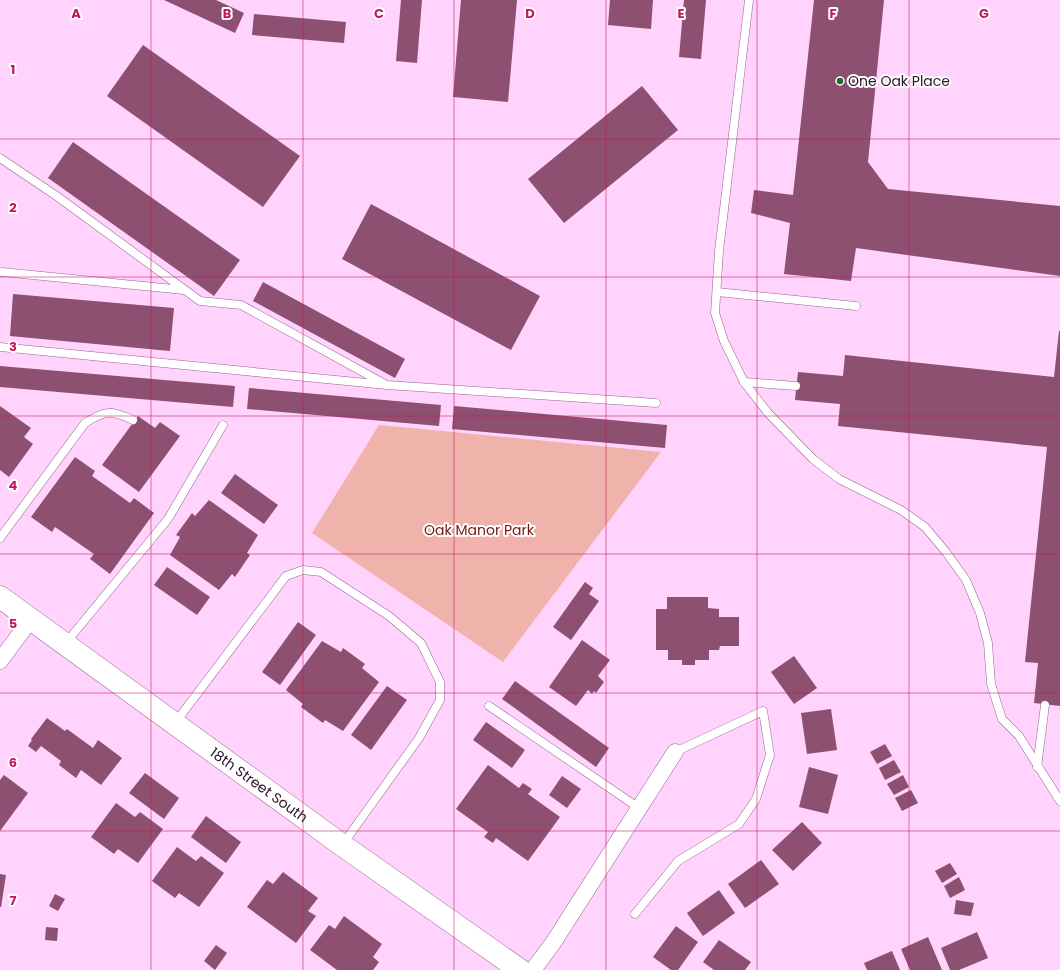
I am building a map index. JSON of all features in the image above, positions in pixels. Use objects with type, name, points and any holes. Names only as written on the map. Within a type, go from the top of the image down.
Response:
[{"type":"street","name":"18th Street South","points":[[0,596],[342,845],[520,970]]},
{"type":"street","points":[[0,661],[31,619]]},
{"type":"street","points":[[533,970],[553,943],[675,752]]},
{"type":"lane","points":[[749,0],[719,251],[715,313],[722,334],[744,382],[768,413],[813,458],[839,479],[901,510],[925,528],[946,552],[966,580],[980,612],[988,643],[991,684],[1002,719],[1019,736],[1037,767],[1060,801]]},
{"type":"lane","points":[[0,158],[58,197],[200,301],[241,305],[387,385]]},
{"type":"lane","points":[[2,272],[186,290]]},
{"type":"lane","points":[[716,292],[856,306]]},
{"type":"lane","points":[[0,347],[387,385],[656,403]]},
{"type":"lane","points":[[744,382],[796,386]]},
{"type":"lane","points":[[0,538],[85,422],[99,414],[115,412],[133,420]]},
{"type":"lane","points":[[65,644],[168,519],[223,425]]},
{"type":"lane","points":[[174,723],[286,576],[303,570],[321,572],[389,616],[421,643],[440,682],[440,700],[419,738],[342,845]]},
{"type":"lane","points":[[1037,767],[1045,705]]},
{"type":"lane","points":[[489,706],[639,808]]},
{"type":"lane","points":[[635,914],[678,862],[739,824],[756,799],[770,755],[763,711],[675,752]]},
{"type":"green space","name":"Oak Manor Park","points":[[379,425],[661,452],[503,662],[312,533]]},
{"type":"building","points":[[164,0],[216,0],[244,13],[235,33]]},
{"type":"building","points":[[401,0],[422,0],[417,63],[396,61]]},
{"type":"building","points":[[461,0],[517,0],[508,102],[453,97]]},
{"type":"building","points":[[610,0],[653,0],[651,29],[608,25]]},
{"type":"building","points":[[684,0],[706,0],[701,59],[679,57]]},
{"type":"building","name":"One Oak Place","points":[[814,0],[884,0],[868,162],[888,189],[1060,206],[1060,276],[856,248],[851,281],[784,274],[790,223],[751,213],[754,190],[793,195]]},
{"type":"building","points":[[254,14],[346,22],[344,43],[252,35]]},
{"type":"building","points":[[143,45],[300,156],[263,207],[107,96]]},
{"type":"building","points":[[642,86],[678,130],[564,223],[528,179]]},
{"type":"building","points":[[73,142],[240,260],[214,296],[48,178]]},
{"type":"building","points":[[371,204],[540,296],[511,350],[342,259]]},
{"type":"building","points":[[263,282],[405,359],[395,378],[253,301]]},
{"type":"building","points":[[13,294],[174,308],[170,351],[10,336]]},
{"type":"building","points":[[1059,331],[1060,706],[1034,703],[1038,663],[1025,662],[1047,447],[838,426],[840,404],[795,400],[798,372],[843,376],[845,355],[1054,377]]},
{"type":"building","points":[[0,366],[235,386],[233,407],[0,387]]},
{"type":"building","points":[[249,388],[441,405],[439,426],[247,409]]},
{"type":"building","points":[[0,406],[31,428],[24,437],[33,444],[9,477],[0,470]]},
{"type":"building","points":[[454,406],[667,425],[665,448],[452,429]]},
{"type":"building","points":[[138,416],[155,428],[160,422],[180,436],[139,492],[102,465]]},
{"type":"building","points":[[75,457],[95,471],[92,476],[130,503],[134,498],[154,513],[110,574],[90,559],[94,554],[55,527],[52,532],[31,517]]},
{"type":"building","points":[[235,474],[278,505],[264,524],[221,493]]},
{"type":"building","points":[[209,500],[258,535],[247,553],[250,555],[235,577],[232,574],[219,590],[170,555],[180,537],[176,535],[192,513],[195,516]]},
{"type":"building","points":[[167,567],[210,597],[197,615],[154,585]]},
{"type":"building","points":[[585,582],[593,588],[589,594],[599,601],[571,640],[553,627]]},
{"type":"building","points":[[667,597],[708,597],[708,608],[719,609],[719,617],[739,617],[739,646],[720,646],[719,650],[709,650],[709,660],[695,660],[695,665],[682,665],[682,660],[668,660],[668,650],[656,650],[656,609],[667,609]]},
{"type":"building","points":[[298,622],[316,635],[280,685],[262,672]]},
{"type":"building","points":[[582,640],[610,660],[598,676],[604,682],[596,693],[594,691],[592,694],[588,690],[576,706],[549,687]]},
{"type":"building","points":[[322,641],[341,652],[343,648],[365,664],[362,668],[379,682],[343,731],[325,720],[323,723],[301,707],[303,704],[286,690]]},
{"type":"building","points":[[794,656],[817,688],[794,704],[771,672]]},
{"type":"building","points":[[515,681],[609,748],[596,767],[502,699]]},
{"type":"building","points":[[387,686],[407,700],[371,750],[351,735]]},
{"type":"building","points":[[831,709],[837,750],[807,754],[801,713]]},
{"type":"building","points":[[47,718],[65,731],[67,729],[93,748],[98,740],[122,758],[101,785],[81,770],[76,778],[59,765],[61,761],[41,746],[36,752],[28,746],[32,740],[31,739]]},
{"type":"building","points":[[486,722],[525,750],[512,768],[473,740]]},
{"type":"building","points":[[885,744],[892,756],[877,764],[870,752]]},
{"type":"building","points":[[894,760],[901,772],[885,780],[879,768]]},
{"type":"building","points":[[488,765],[519,788],[523,783],[532,789],[528,794],[560,817],[528,861],[496,838],[493,843],[484,837],[488,832],[456,809]]},
{"type":"building","points":[[809,767],[838,775],[828,814],[799,807]]},
{"type":"building","points":[[145,773],[179,798],[164,819],[129,793]]},
{"type":"building","points":[[4,775],[28,793],[0,831],[0,780]]},
{"type":"building","points":[[903,775],[909,787],[894,795],[887,784]]},
{"type":"building","points":[[562,776],[581,789],[567,808],[549,795]]},
{"type":"building","points":[[911,790],[918,803],[902,811],[895,798]]},
{"type":"building","points":[[116,803],[135,817],[140,812],[163,829],[138,863],[118,849],[114,854],[91,837]]},
{"type":"building","points":[[206,816],[241,842],[226,863],[191,837]]},
{"type":"building","points":[[802,822],[822,843],[793,871],[772,850]]},
{"type":"building","points":[[177,847],[196,861],[201,856],[224,873],[199,907],[179,893],[175,898],[152,881]]},
{"type":"building","points":[[761,860],[779,884],[745,908],[728,884]]},
{"type":"building","points":[[950,863],[957,874],[942,883],[935,871]]},
{"type":"building","points":[[283,872],[318,898],[308,911],[316,916],[296,943],[247,907],[267,880],[273,884]]},
{"type":"building","points":[[0,874],[6,875],[1,907],[0,907]]},
{"type":"building","points":[[959,877],[965,890],[950,898],[944,886]]},
{"type":"building","points":[[719,890],[735,913],[703,936],[687,913]]},
{"type":"building","points":[[55,894],[65,899],[58,911],[49,906]]},
{"type":"building","points":[[956,900],[974,903],[971,916],[954,914]]},
{"type":"building","points":[[344,916],[382,944],[373,957],[379,962],[373,970],[337,970],[310,950],[329,925],[335,929]]},
{"type":"building","points":[[676,926],[698,942],[678,970],[671,970],[653,957]]},
{"type":"building","points":[[46,927],[58,928],[57,941],[45,940]]},
{"type":"building","points":[[977,932],[988,958],[959,970],[950,970],[941,948]]},
{"type":"building","points":[[928,937],[942,970],[910,970],[901,949]]},
{"type":"building","points":[[719,940],[751,962],[745,970],[714,970],[703,962]]},
{"type":"building","points":[[216,945],[227,953],[215,970],[204,961]]},
{"type":"building","points":[[892,951],[900,970],[867,970],[864,963]]},
{"type":"place","name":"One Oak Place","points":[[840,81]]}]
